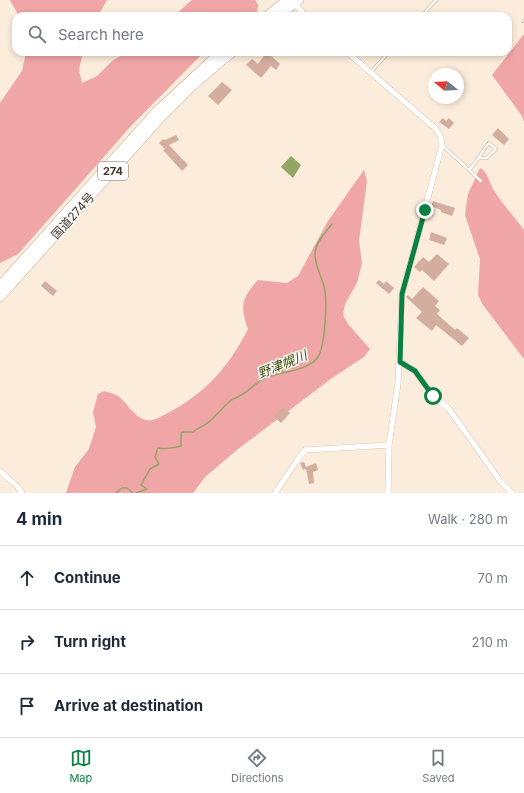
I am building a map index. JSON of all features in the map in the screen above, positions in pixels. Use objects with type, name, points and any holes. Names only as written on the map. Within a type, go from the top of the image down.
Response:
[{"type":"highway","points":[[274,12],[293,1]]},
{"type":"highway","points":[[282,12],[293,1]]},
{"type":"highway","name":"国道274号","points":[[0,286],[156,112],[217,56]]},
{"type":"highway","name":"国道274号","points":[[0,297],[163,115],[191,87],[227,56]]},
{"type":"street","points":[[293,1],[303,12]]},
{"type":"street","points":[[352,56],[436,128],[440,135],[442,145],[402,294],[400,362],[389,445],[388,493]]},
{"type":"street","points":[[400,362],[415,371],[433,396],[449,409],[501,482],[512,493]]},
{"type":"street","points":[[275,493],[306,450],[389,445]]},
{"type":"street","points":[[0,471],[17,486],[22,493]]},
{"type":"lane","points":[[426,12],[436,0]]},
{"type":"lane","points":[[371,72],[385,56]]},
{"type":"lane","points":[[469,170],[480,158],[481,152],[489,143],[496,149],[487,158],[480,158]]},
{"type":"lane","points":[[442,145],[481,181]]},
{"type":"shaded area","points":[[10,0],[107,0],[100,12],[17,12]]},
{"type":"shaded area","points":[[192,0],[255,0],[258,5],[257,12],[178,12]]},
{"type":"shaded area","points":[[524,34],[524,122],[522,116],[492,75],[507,56],[512,56],[512,49]]},
{"type":"shaded area","points":[[25,56],[82,56],[79,70],[82,83],[97,76],[112,61],[120,56],[200,56],[131,126],[18,254],[0,263],[0,103],[22,71]]},
{"type":"shaded area","points":[[291,156],[301,165],[293,178],[281,167]]},
{"type":"shaded area","points":[[480,168],[487,175],[500,200],[524,230],[524,359],[483,305],[478,295],[480,259],[465,215],[468,194]]},
{"type":"shaded area","points":[[364,170],[367,181],[359,241],[362,263],[357,283],[345,304],[343,315],[348,324],[370,349],[364,357],[332,378],[238,449],[205,477],[193,493],[66,493],[75,467],[89,449],[96,427],[93,412],[98,394],[104,391],[116,395],[124,401],[137,416],[146,420],[154,420],[180,406],[204,388],[224,367],[248,329],[243,308],[248,292],[258,280],[287,283],[298,276],[328,221]]},
{"type":"building","points":[[264,56],[271,56],[280,64],[276,70],[271,66],[261,78],[246,65],[252,59],[258,64]]},
{"type":"building","points":[[222,82],[232,90],[218,105],[208,96]]},
{"type":"building","points":[[443,118],[446,121],[449,118],[454,123],[449,129],[439,122]]},
{"type":"building","points":[[498,128],[509,139],[504,145],[492,135]]},
{"type":"building","points":[[176,135],[179,140],[169,145],[188,165],[182,171],[163,150],[165,149],[159,143],[163,139],[165,140]]},
{"type":"building","points":[[433,201],[455,208],[452,216],[431,206]]},
{"type":"building","points":[[431,232],[447,238],[444,245],[429,240]]},
{"type":"building","points":[[437,254],[449,264],[434,281],[422,270],[420,272],[414,267],[423,257],[429,262]]},
{"type":"building","points":[[379,280],[384,284],[386,281],[394,288],[389,294],[376,283]]},
{"type":"building","points":[[45,281],[57,291],[53,296],[41,286]]},
{"type":"building","points":[[423,287],[439,301],[435,306],[440,310],[437,314],[455,330],[457,328],[469,338],[462,346],[436,325],[432,331],[416,318],[422,312],[406,297],[408,295],[412,299]]},
{"type":"building","points":[[283,407],[290,413],[281,423],[274,417]]},
{"type":"building","points":[[304,462],[306,467],[316,463],[318,470],[313,472],[314,483],[309,484],[306,469],[303,470],[300,463]]},
{"type":"waterway","name":"野津幌川","points":[[136,493],[147,489],[141,485],[150,469],[159,464],[155,457],[158,448],[181,446],[181,433],[193,432],[204,425],[230,401],[265,378],[301,368],[314,362],[318,357],[324,335],[326,297],[316,262],[315,252],[319,241],[332,224]]},
{"type":"waterway","name":"野津幌川","points":[[116,493],[122,488],[127,488],[133,493]]},
{"type":"route","points":[[425,210],[402,294],[400,319],[400,362],[415,371],[433,396]]}]
